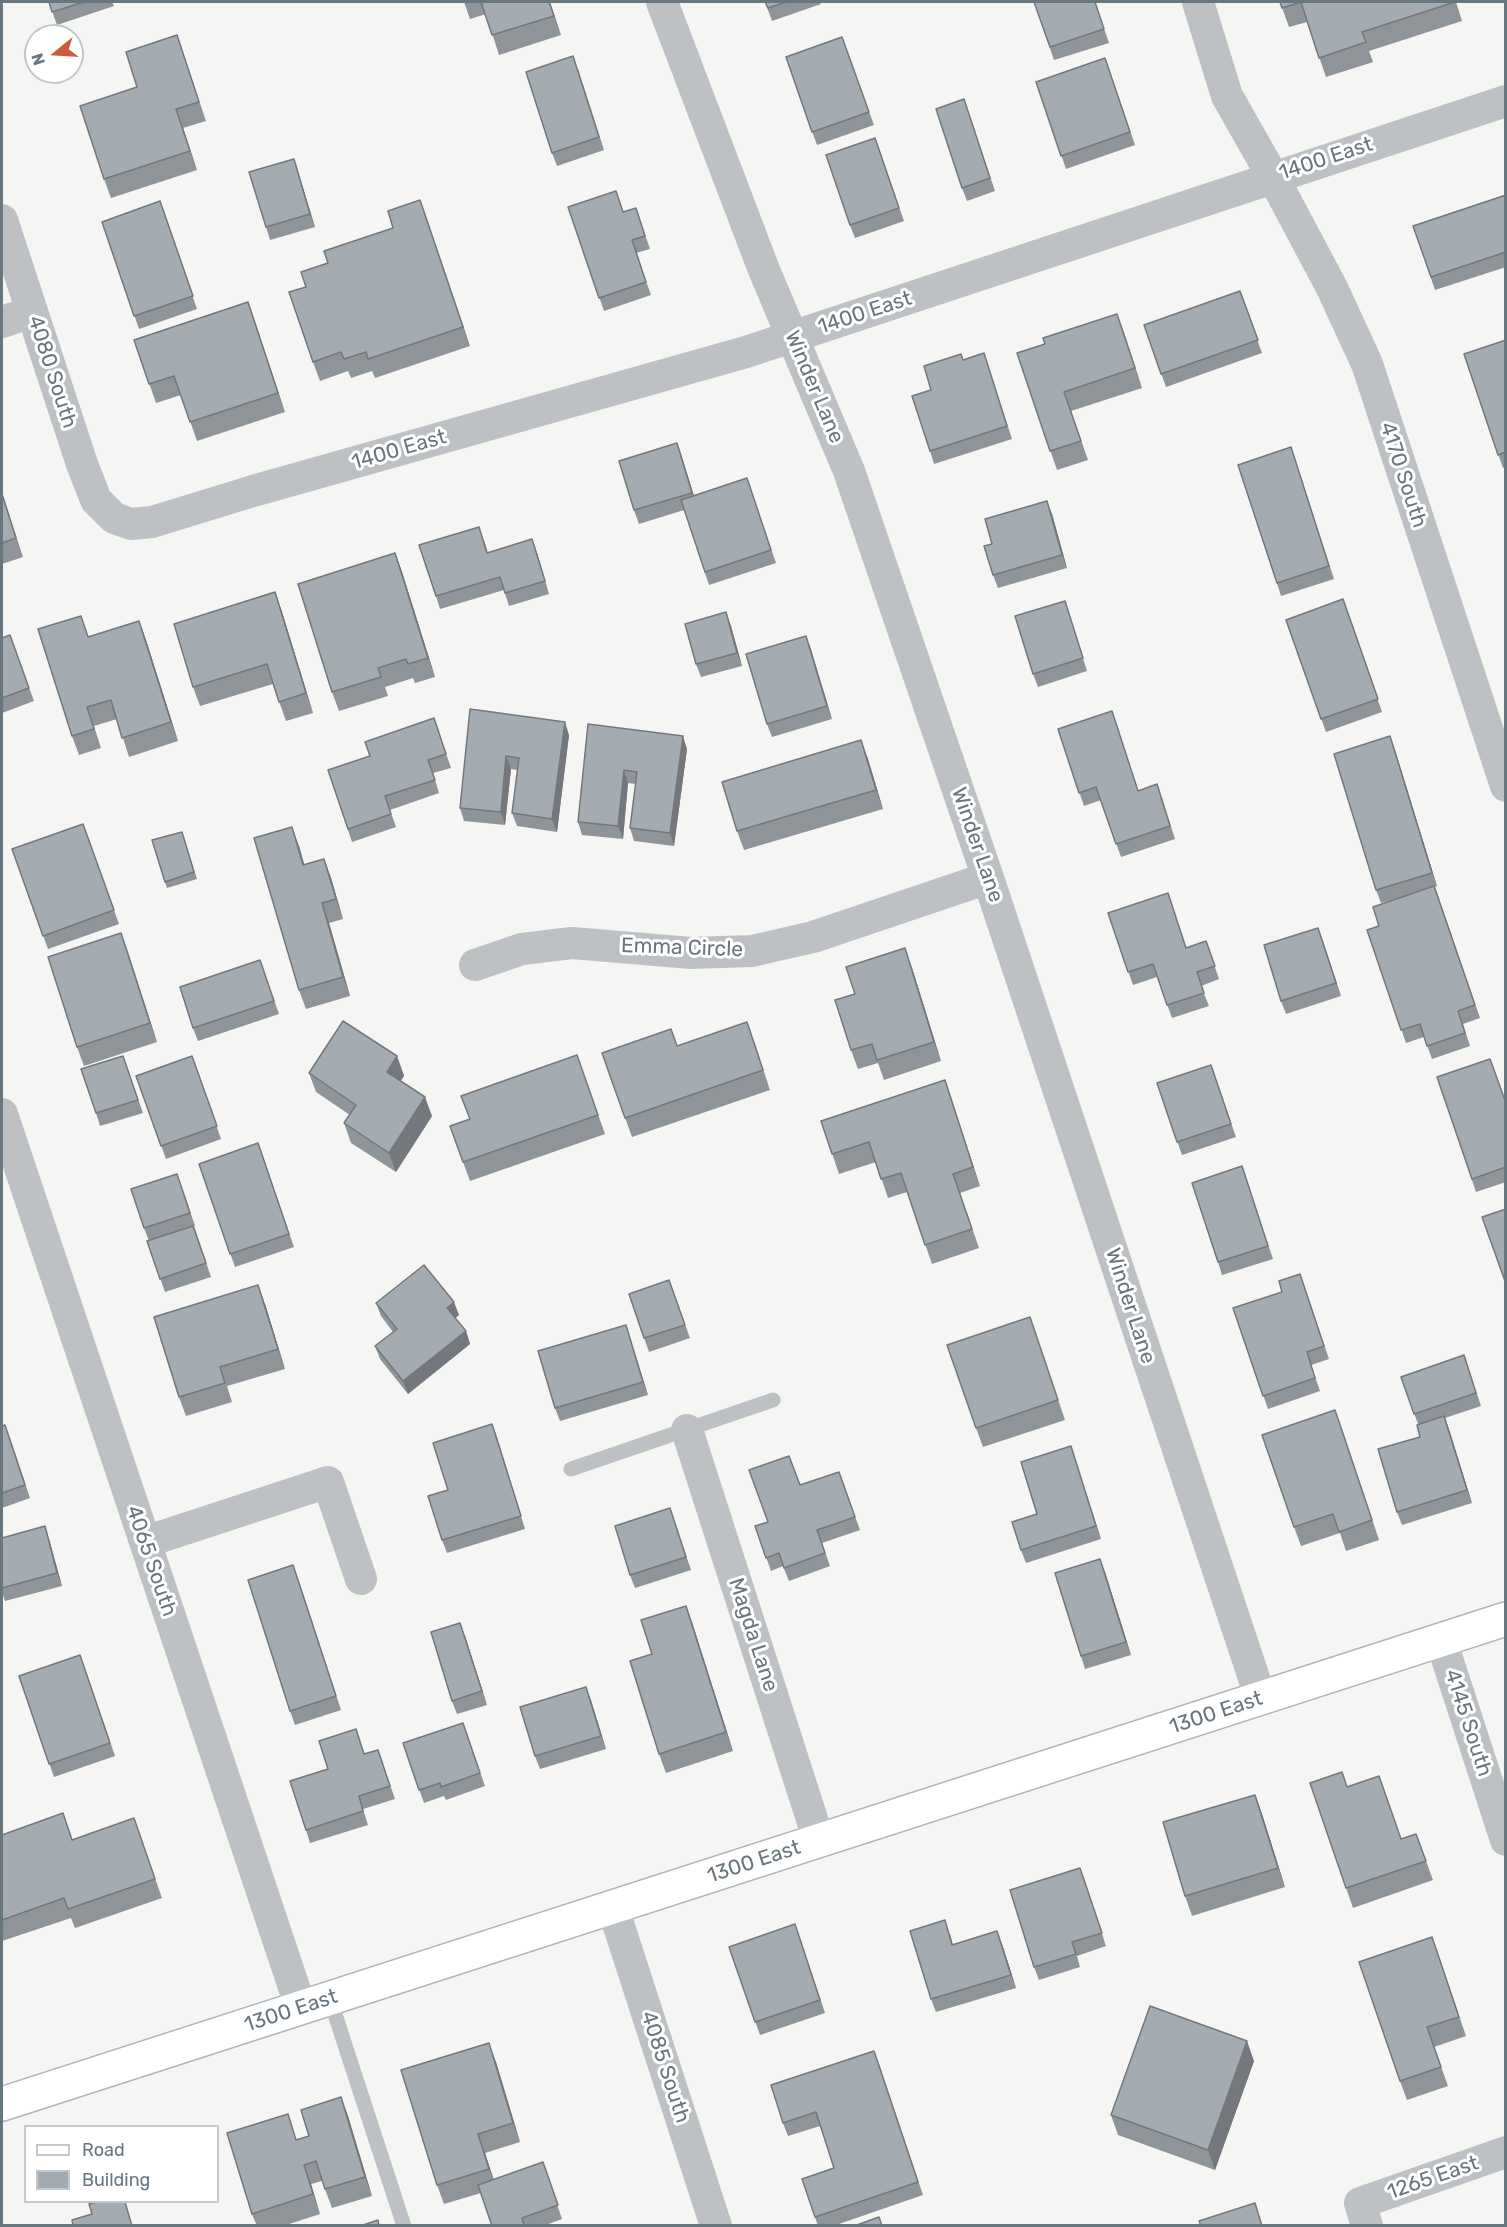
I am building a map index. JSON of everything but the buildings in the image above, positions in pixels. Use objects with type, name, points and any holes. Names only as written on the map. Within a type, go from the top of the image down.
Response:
[{"type":"main road","name":"1300 East","points":[[2,2104],[1506,1619]]},
{"type":"street","name":"Winder Lane","points":[[662,2],[764,270],[849,471],[988,878],[1260,1699]]},
{"type":"street","name":"4170 South","points":[[1198,2],[1227,96],[1332,288],[1367,364],[1506,786]]},
{"type":"street","name":"1400 East","points":[[114,518],[131,524],[152,522],[253,491],[794,337],[1506,101]]},
{"type":"street","name":"4080 South","points":[[2,220],[96,500],[114,518]]},
{"type":"street","points":[[2,322],[31,312]]},
{"type":"street","name":"Emma Circle","points":[[475,965],[522,949],[572,943],[691,953],[752,951],[813,937],[988,878]]},
{"type":"street","name":"4065 South","points":[[2,1114],[145,1542],[315,2003]]},
{"type":"street","name":"Magda Lane","points":[[687,1430],[819,1841]]},
{"type":"street","points":[[145,1542],[328,1482],[361,1579]]},
{"type":"street","name":"4145 South","points":[[1441,1640],[1506,1840]]},
{"type":"street","name":"4085 South","points":[[613,1908],[716,2226]]},
{"type":"street","name":"1265 East","points":[[1363,2214],[1506,2152]]},
{"type":"lane","points":[[571,1470],[773,1400]]},
{"type":"lane","points":[[315,2003],[404,2226]]}]
